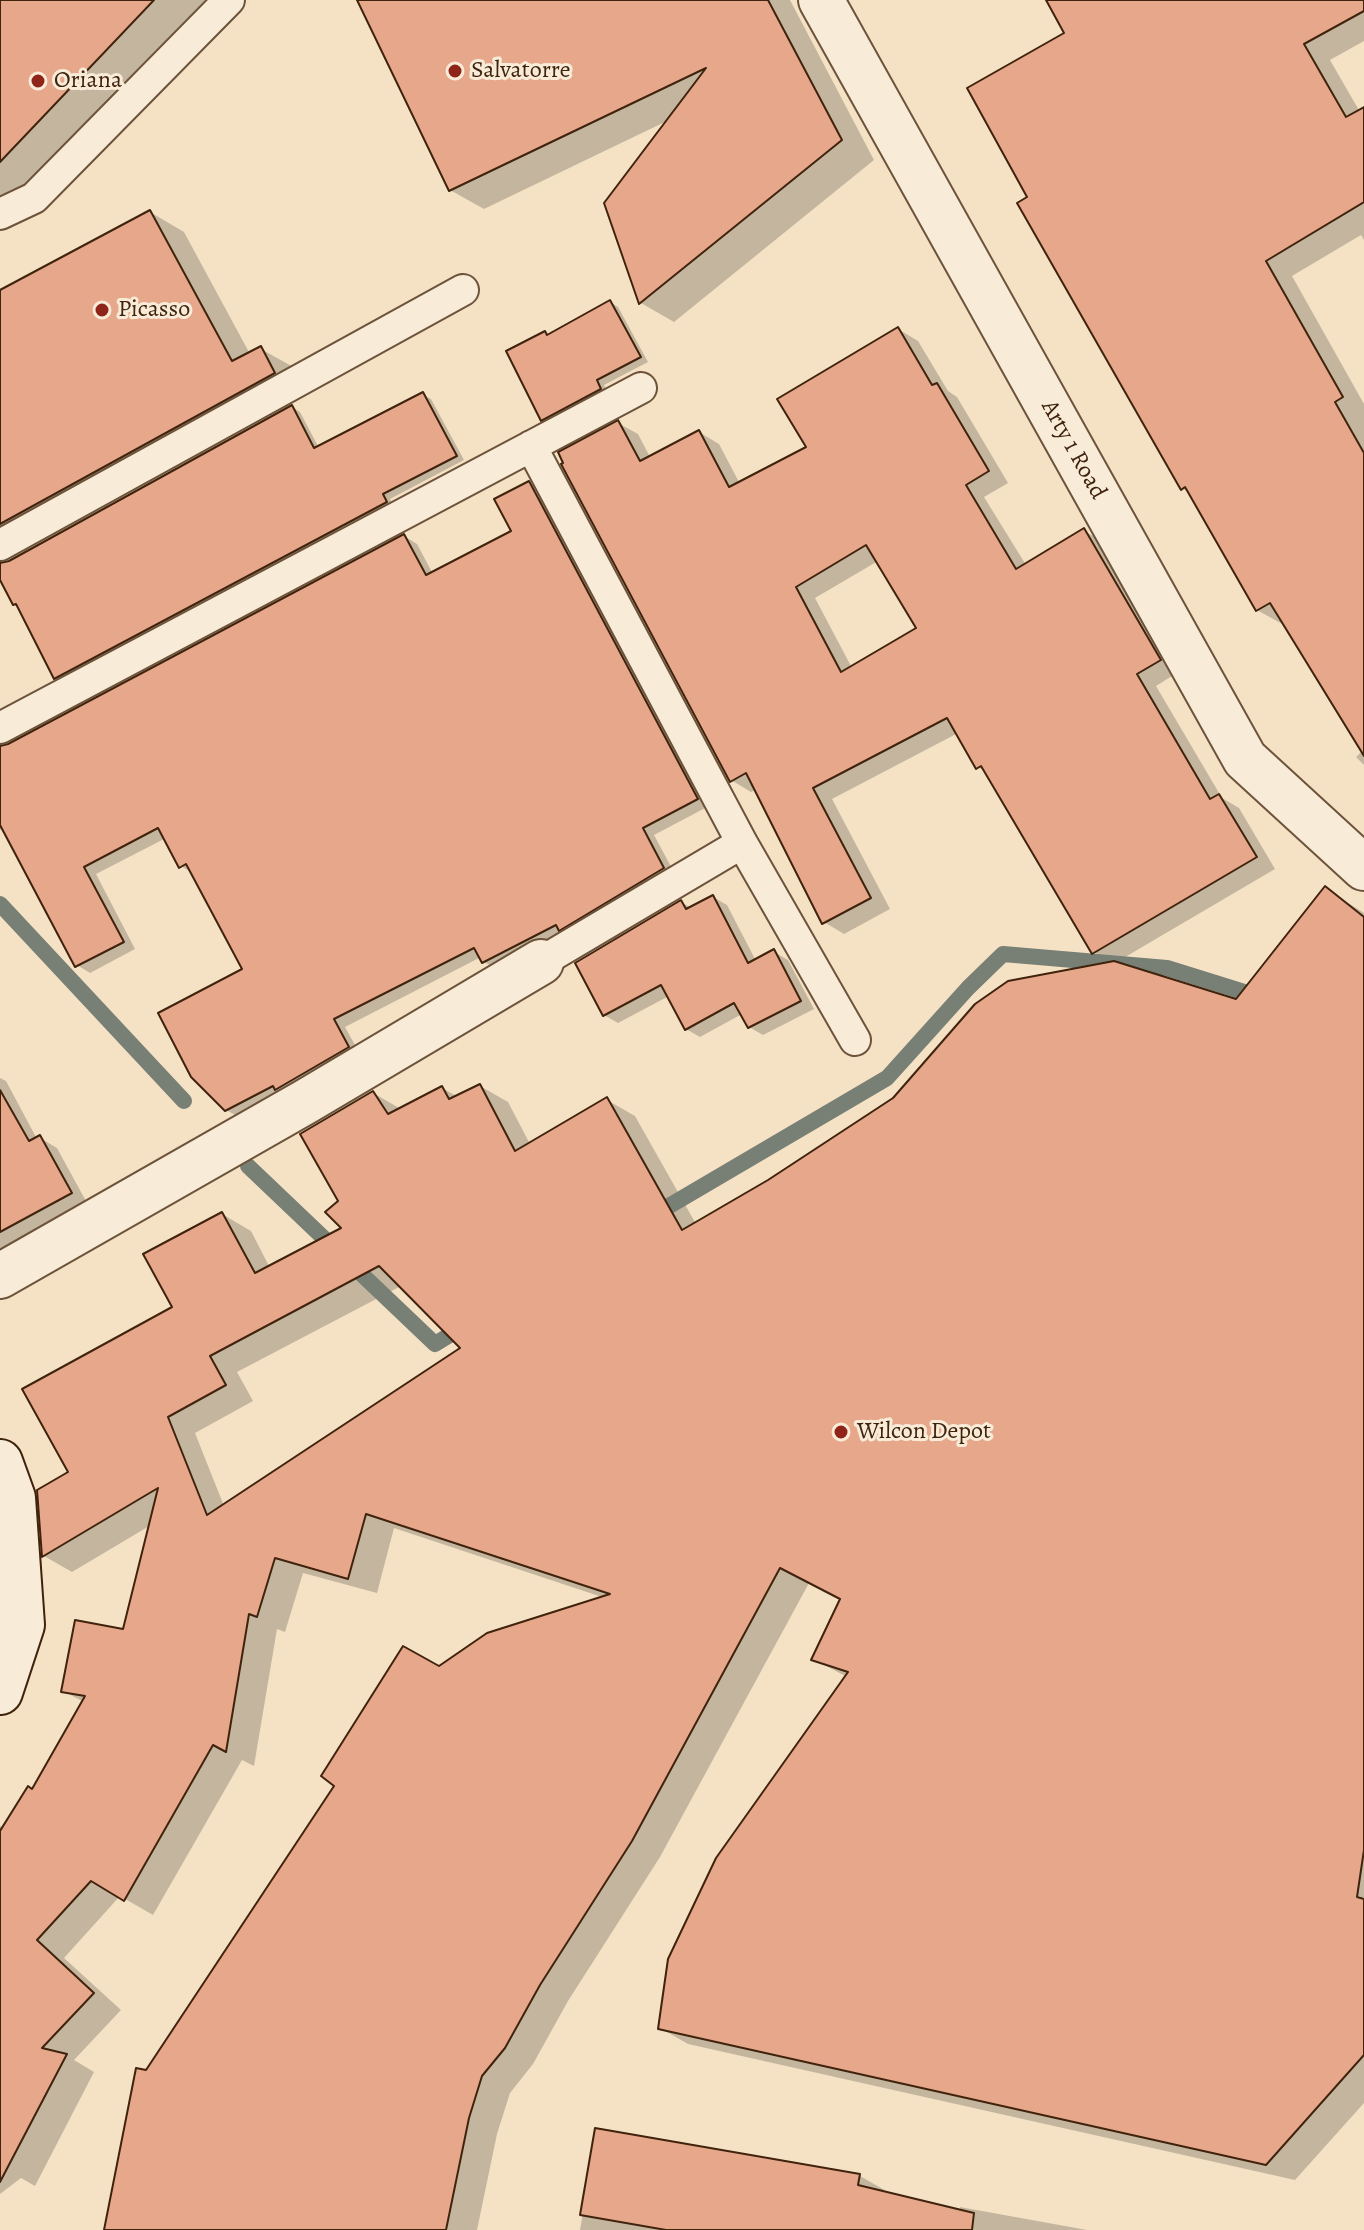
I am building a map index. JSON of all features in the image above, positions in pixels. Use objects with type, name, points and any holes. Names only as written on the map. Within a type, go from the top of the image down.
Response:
[{"type":"street","name":"Arty 1 Road","points":[[821,0],[1245,759],[1364,868]]},
{"type":"street","points":[[0,1276],[541,962]]},
{"type":"street","points":[[0,1462],[13,1498],[22,1625],[0,1692]]},
{"type":"lane","points":[[0,214],[34,198],[229,0]]},
{"type":"lane","points":[[0,545],[463,290]]},
{"type":"lane","points":[[0,728],[641,388]]},
{"type":"lane","points":[[531,446],[742,843],[855,1040]]},
{"type":"lane","points":[[541,962],[742,843]]},
{"type":"building","name":"Oriana","points":[[0,0],[154,0],[0,162]]},
{"type":"building","points":[[357,0],[768,0],[842,140],[639,304],[604,203],[706,68],[449,191]]},
{"type":"building","points":[[1046,0],[1364,0],[1364,11],[1304,44],[1346,117],[1364,107],[1364,202],[1266,261],[1343,397],[1335,402],[1364,453],[1364,756],[1270,603],[1256,611],[1185,487],[1181,490],[1017,203],[1027,197],[967,88],[1064,33]]},
{"type":"building","points":[[150,210],[232,361],[261,346],[275,373],[0,524],[0,290]]},
{"type":"building","points":[[610,300],[641,357],[597,380],[601,389],[541,421],[506,351],[545,331],[547,335]]},
{"type":"building","points":[[898,327],[932,385],[937,383],[989,471],[966,485],[1016,569],[1084,528],[1161,660],[1137,674],[1210,799],[1219,794],[1257,857],[1092,954],[981,766],[976,769],[947,718],[813,788],[871,898],[822,924],[746,773],[730,782],[561,464],[558,452],[618,420],[640,461],[699,430],[729,487],[806,447],[777,399]],"holes":[[[866,545],[916,628],[841,672],[796,587]]]},
{"type":"building","points":[[423,392],[457,456],[383,494],[387,502],[54,679],[16,604],[13,605],[0,580],[0,563],[9,561],[292,405],[314,448]]},
{"type":"building","points":[[529,481],[698,799],[643,828],[664,868],[559,931],[556,925],[482,963],[474,948],[334,1019],[349,1047],[275,1090],[273,1086],[225,1111],[191,1077],[158,1013],[242,969],[186,864],[179,868],[158,828],[84,867],[124,942],[75,967],[0,825],[0,746],[404,534],[426,575],[511,531],[494,499]]},
{"type":"building","points":[[1325,886],[1364,917],[1364,1850],[1357,1897],[1364,1899],[1364,2055],[1266,2165],[658,2029],[668,1959],[716,1858],[848,1672],[811,1660],[840,1599],[780,1568],[632,1841],[540,1985],[505,2048],[482,2076],[469,2118],[446,2230],[104,2230],[136,2068],[146,2070],[334,1786],[321,1776],[403,1646],[439,1666],[487,1633],[610,1594],[366,1514],[348,1579],[275,1558],[257,1617],[249,1614],[226,1752],[213,1745],[124,1901],[91,1881],[37,1940],[94,1993],[42,2048],[67,2054],[0,2182],[0,1831],[28,1786],[32,1789],[85,1696],[61,1692],[75,1620],[123,1629],[158,1488],[42,1557],[37,1490],[68,1472],[22,1389],[172,1307],[143,1254],[222,1212],[255,1273],[341,1228],[325,1212],[338,1201],[300,1134],[373,1091],[388,1114],[442,1086],[449,1099],[480,1084],[515,1151],[607,1097],[682,1230],[768,1180],[893,1098],[975,1004],[1008,981],[1114,961],[1236,999]],"holes":[[[379,1266],[460,1348],[207,1515],[168,1417],[226,1385],[210,1356]]]},
{"type":"building","points":[[713,895],[748,963],[774,949],[801,1001],[748,1028],[734,1003],[685,1030],[661,985],[603,1016],[575,963],[681,900],[686,909]]},
{"type":"building","points":[[0,1090],[29,1141],[40,1135],[72,1193],[0,1232]]},
{"type":"building","points":[[595,2128],[860,2174],[858,2185],[974,2213],[972,2230],[666,2230],[580,2215]]},
{"type":"waterway","points":[[0,904],[184,1101]]},
{"type":"waterway","points":[[652,1216],[887,1078],[1003,954],[1167,968],[1260,997]]},
{"type":"waterway","points":[[248,1166],[435,1344],[466,1325]]},
{"type":"place","name":"Salvatorre","points":[[455,71]]},
{"type":"place","name":"Oriana","points":[[38,81]]},
{"type":"place","name":"Picasso","points":[[102,310]]},
{"type":"place","name":"Wilcon Depot","points":[[841,1432]]}]
